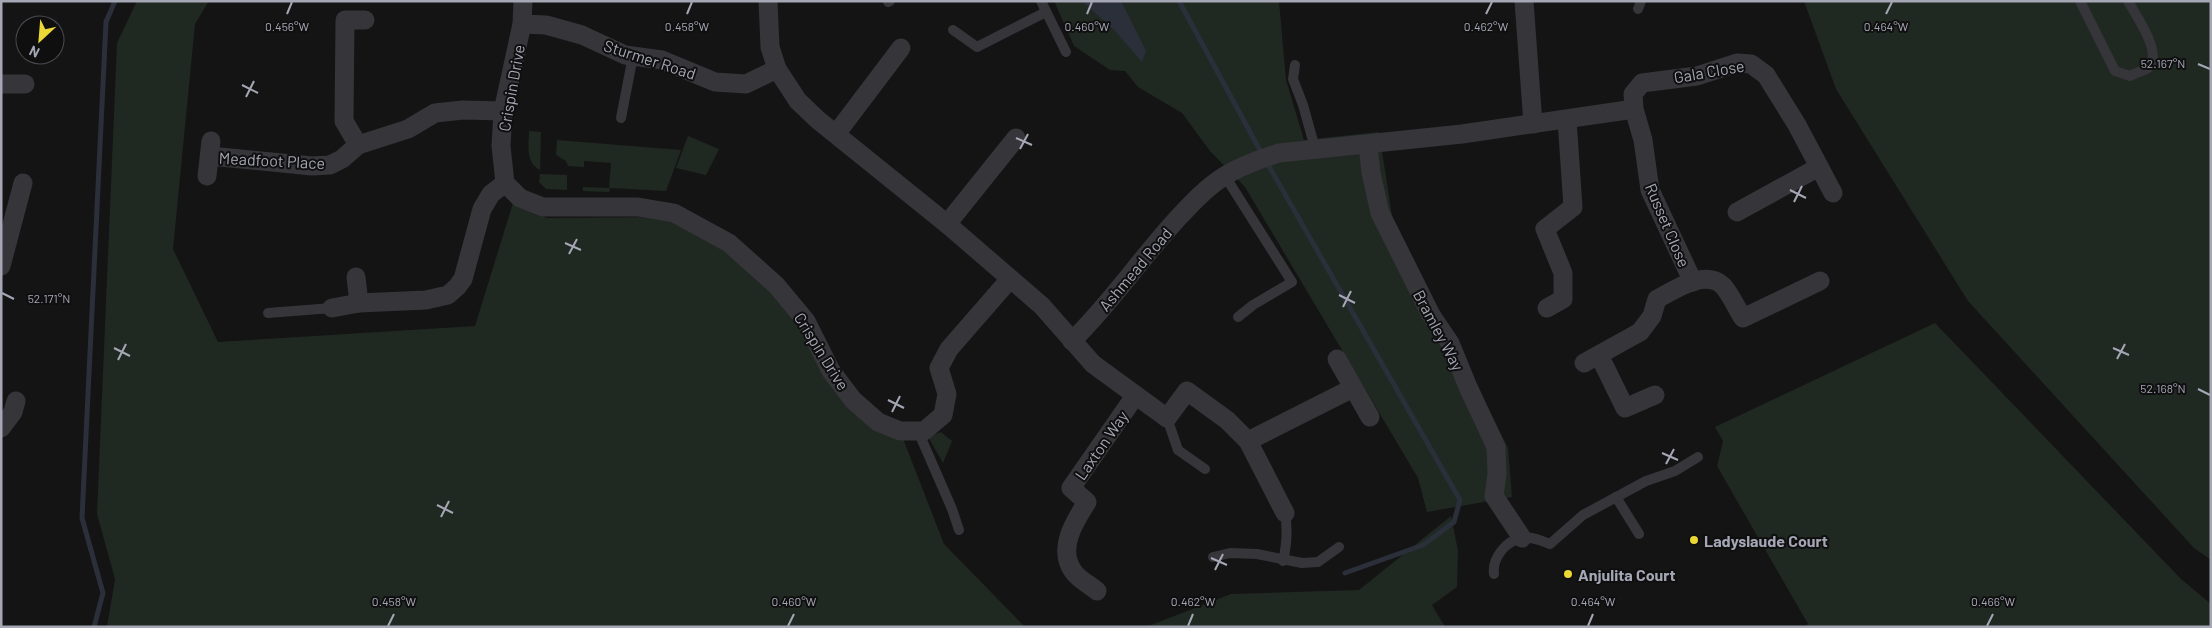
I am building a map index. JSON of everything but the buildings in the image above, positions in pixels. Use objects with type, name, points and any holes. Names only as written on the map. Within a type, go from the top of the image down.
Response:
[{"type":"street","name":"Crispin Drive","points":[[523,1],[522,24],[503,110],[501,146],[505,183],[520,198],[543,207],[638,207],[674,213],[729,243],[776,286],[806,321],[831,371],[853,400],[878,422],[900,431],[918,431]]},
{"type":"street","points":[[768,1],[770,47],[777,69],[798,100],[818,120],[947,224],[1042,306],[1072,341]]},
{"type":"street","points":[[1524,1],[1533,124],[1634,109]]},
{"type":"street","points":[[358,145],[344,121],[345,20],[365,20]]},
{"type":"street","name":"Sturmer Road","points":[[522,24],[546,25],[582,35],[625,55],[662,60],[715,82],[746,84],[777,69]]},
{"type":"street","points":[[836,134],[901,48]]},
{"type":"street","name":"Gala Close","points":[[1634,109],[1633,94],[1642,83],[1696,76],[1737,63],[1751,64],[1766,75],[1833,193]]},
{"type":"street","points":[[1,84],[25,84]]},
{"type":"street","name":"Russet Close","points":[[1634,109],[1643,140],[1650,190],[1693,282]]},
{"type":"street","name":"Meadfoot Place","points":[[207,176],[211,148],[312,166],[330,165],[358,145],[408,129],[435,113],[463,110],[503,110]]},
{"type":"street","points":[[1548,308],[1563,298],[1563,273],[1545,229],[1574,207],[1567,120]]},
{"type":"street","name":"Ashmead Road","points":[[1072,341],[1090,323],[1164,233],[1193,202],[1225,176],[1264,158],[1315,148],[1368,145],[1533,124]]},
{"type":"street","points":[[947,224],[1016,138]]},
{"type":"street","name":"Bramley Way","points":[[1368,145],[1371,172],[1380,213],[1431,315],[1450,343],[1496,447],[1497,474],[1494,496],[1522,538]]},
{"type":"street","points":[[1737,212],[1819,167]]},
{"type":"street","points":[[1,266],[23,183]]},
{"type":"street","points":[[332,308],[359,303],[426,300],[448,295],[463,278],[482,209],[491,194],[505,183]]},
{"type":"street","points":[[356,277],[359,303]]},
{"type":"street","points":[[918,431],[924,431],[943,414],[947,394],[939,368],[949,349],[1010,279]]},
{"type":"street","name":"Russet Close","points":[[1655,395],[1625,408],[1591,359],[1640,332],[1652,316],[1656,299],[1693,282],[1708,279],[1722,284],[1743,318],[1820,281]]},
{"type":"street","name":"Laxton Way","points":[[1072,341],[1093,364],[1167,418]]},
{"type":"street","points":[[1337,359],[1370,416]]},
{"type":"street","points":[[1248,442],[1353,388]]},
{"type":"street","points":[[1167,418],[1187,392],[1227,420],[1248,442],[1285,513]]},
{"type":"street","name":"Laxton Way","points":[[1097,591],[1072,571],[1066,552],[1071,526],[1087,502],[1071,488],[1135,396]]},
{"type":"street","points":[[1,428],[13,412],[16,401]]},
{"type":"lane","points":[[1041,1],[1066,52]]},
{"type":"lane","points":[[2080,1],[2115,71],[2130,76],[2148,68],[2154,57],[2152,47],[2128,1]]},
{"type":"lane","points":[[953,30],[977,47],[1046,12]]},
{"type":"lane","points":[[621,118],[633,56]]},
{"type":"lane","points":[[1295,65],[1293,79],[1303,105],[1315,148]]},
{"type":"lane","points":[[1225,176],[1292,282],[1253,305],[1238,318]]},
{"type":"lane","points":[[268,313],[332,308]]},
{"type":"lane","points":[[1167,418],[1178,450],[1205,469]]},
{"type":"lane","points":[[918,431],[952,508],[959,530]]},
{"type":"lane","points":[[1494,574],[1493,564],[1500,552],[1512,542],[1522,538],[1535,538],[1550,544],[1584,515],[1646,481],[1675,471],[1698,457]]},
{"type":"lane","points":[[1616,497],[1639,534]]},
{"type":"lane","points":[[1283,561],[1288,526],[1285,513]]},
{"type":"lane","points":[[1213,556],[1230,552],[1257,554],[1283,561],[1318,562],[1339,547]]},
{"type":"shaded area","points":[[137,1],[209,1],[195,24],[173,249],[218,342],[475,326],[513,203],[547,218],[672,217],[727,249],[773,287],[837,389],[902,436],[944,544],[1025,627],[107,627],[115,579],[97,514],[117,43]]},
{"type":"shaded area","points":[[1054,1],[1279,1],[1286,80],[1304,140],[1379,132],[1392,216],[1508,448],[1512,497],[1427,512],[1418,478],[1245,187],[1210,151],[1182,113],[1138,87],[1125,71],[1110,70],[1074,46]]},
{"type":"shaded area","points":[[1082,1],[1121,1],[1146,51],[1142,62],[1115,31]]},
{"type":"shaded area","points":[[1804,1],[2211,1],[2211,560],[2194,548],[1968,301],[1836,89]]},
{"type":"shaded area","points":[[529,131],[541,132],[540,170],[535,167],[530,158]]},
{"type":"shaded area","points":[[688,136],[719,149],[706,175],[676,168]]},
{"type":"shaded area","points":[[557,140],[681,150],[666,191],[610,188],[609,192],[583,191],[583,187],[609,188],[611,163],[584,161],[584,167],[568,166],[566,161],[556,155]]},
{"type":"shaded area","points":[[540,174],[567,175],[567,190],[546,189],[539,182]]},
{"type":"shaded area","points":[[1935,323],[2181,579],[2211,604],[2211,627],[1804,627],[1808,624],[1717,466],[1723,441],[1715,427]]},
{"type":"shaded area","points":[[941,432],[952,441],[943,463],[928,437]]},
{"type":"shaded area","points":[[1451,516],[1458,551],[1457,587],[1432,605],[1445,627],[1146,627],[1231,594],[1359,590]]},
{"type":"waterway","points":[[94,627],[103,593],[82,518],[106,22],[115,1]]},
{"type":"waterway","points":[[1179,1],[1262,154]]},
{"type":"waterway","points":[[1266,161],[1460,500],[1454,522],[1423,545],[1345,573]]},
{"type":"place","name":"Ladyslaude Court","points":[[1694,540]]},
{"type":"place","name":"Anjulita Court","points":[[1568,574]]}]
